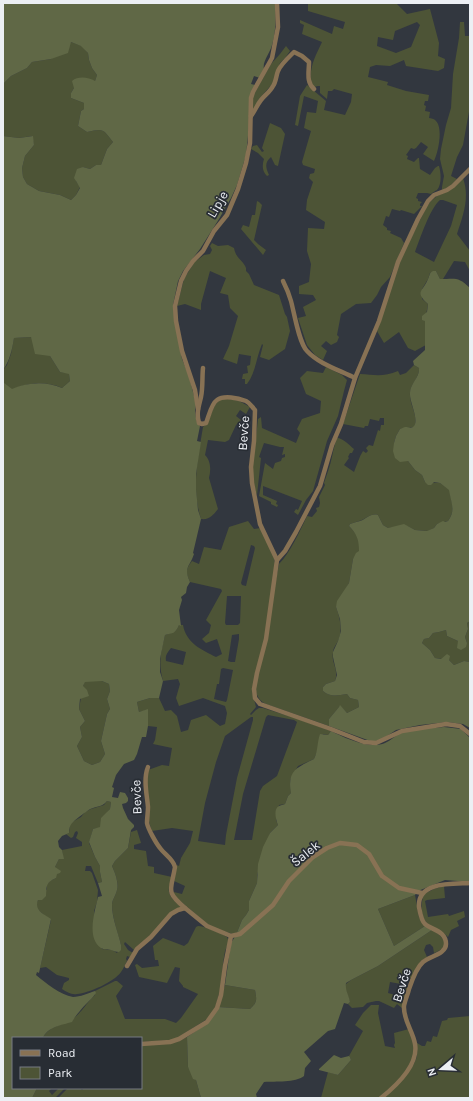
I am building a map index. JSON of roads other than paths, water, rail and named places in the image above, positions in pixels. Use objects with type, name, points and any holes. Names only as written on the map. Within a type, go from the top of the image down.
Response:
[{"type":"street","name":"Lipje","points":[[198,409],[195,390],[182,351],[176,321],[176,306],[181,281],[186,271],[203,251],[214,231],[227,215],[238,189],[250,143],[250,107],[253,92],[272,58],[278,27],[277,3]]},
{"type":"street","points":[[251,116],[262,98],[268,94],[274,86],[278,70],[282,64],[294,52],[309,62],[309,81],[310,85],[314,89]]},
{"type":"street","points":[[470,169],[453,186],[447,190],[439,192],[428,201],[422,209],[398,262],[379,321],[355,378],[354,386],[332,445],[320,486],[285,551],[277,560],[266,638],[254,689],[256,698],[260,704],[364,742],[376,743],[402,731],[446,724],[460,726],[470,734]]},
{"type":"street","points":[[283,281],[305,350],[315,358],[355,378]]},
{"type":"street","points":[[198,409],[201,397],[203,368]]},
{"type":"street","name":"Bevče","points":[[198,409],[199,423],[202,424],[206,423],[217,400],[224,398],[230,397],[246,401],[255,410],[251,467],[252,483],[260,524],[277,560]]},
{"type":"street","name":"Bevče","points":[[148,767],[146,771],[148,809],[147,824],[159,848],[174,864],[175,868],[170,888],[171,892],[176,900],[185,908]]},
{"type":"street","name":"Šalek","points":[[231,936],[240,934],[273,905],[289,881],[313,858],[327,848],[340,844],[357,845],[369,854],[382,876],[400,888],[422,893]]},
{"type":"street","points":[[422,893],[432,887],[444,883],[470,883]]},
{"type":"street","name":"Bevče","points":[[381,1098],[403,1076],[415,1058],[416,1044],[404,1010],[404,1005],[412,981],[418,967],[424,961],[442,951],[446,944],[443,934],[428,926],[420,914],[419,905],[422,893]]},
{"type":"street","points":[[127,966],[137,949],[151,938],[171,914],[178,910],[185,908],[206,926],[231,936],[221,995],[217,1008],[207,1022],[184,1038],[170,1042],[142,1044]]}]
